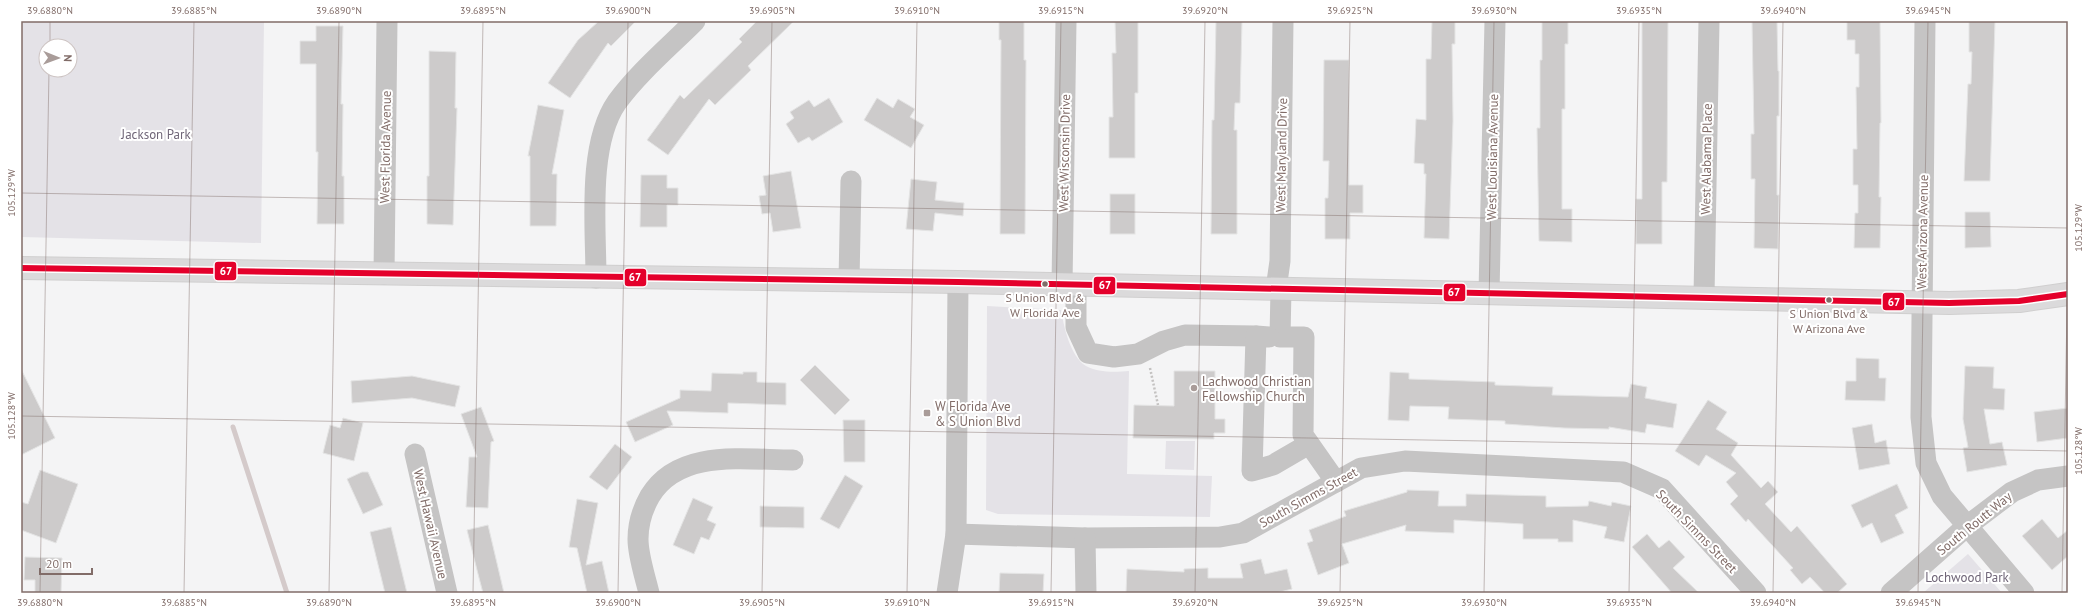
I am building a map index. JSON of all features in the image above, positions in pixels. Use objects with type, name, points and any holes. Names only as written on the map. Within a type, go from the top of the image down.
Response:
[{"type":"main road","points":[[21,268],[596,278],[958,282],[1704,296],[1921,302],[1995,302],[2045,298],[2068,294]]},
{"type":"street","name":"West Florida Avenue","points":[[384,274],[386,21]]},
{"type":"street","points":[[596,278],[596,195],[598,159],[603,133],[609,117],[617,102],[695,21]]},
{"type":"street","name":"West Wisconsin Drive","points":[[1066,21],[1069,285],[1076,327],[1088,353],[1114,357],[1138,354],[1146,350]]},
{"type":"street","name":"West Maryland Drive","points":[[1280,337],[1279,289],[1284,21]]},
{"type":"street","name":"West Louisiana Avenue","points":[[1489,292],[1495,21]]},
{"type":"street","name":"West Alabama Place","points":[[1704,296],[1710,21]]},
{"type":"street","name":"West Arizona Avenue","points":[[1925,21],[1921,417],[1926,463],[1942,496],[2024,593]]},
{"type":"street","points":[[849,281],[851,181]]},
{"type":"street","points":[[947,593],[956,534],[958,282]]},
{"type":"street","points":[[1146,350],[1164,341],[1185,335],[1304,337],[1303,435],[1336,482]]},
{"type":"street","points":[[1256,336],[1252,471],[1272,465],[1309,444]]},
{"type":"street","name":"West Hawaii Avenue","points":[[415,454],[447,593]]},
{"type":"street","points":[[649,593],[638,541],[640,518],[653,492],[662,481],[688,465],[704,462],[793,460]]},
{"type":"street","name":"South Simms Street","points":[[956,534],[1085,538],[1220,537],[1243,533],[1361,468],[1406,461],[1623,472],[1662,490],[1756,593]]},
{"type":"street","name":"South Routt Way","points":[[1891,593],[1967,526],[2012,492],[2038,480],[2068,476]]},
{"type":"street","points":[[1085,538],[1086,593]]},
{"type":"path","points":[[1146,350],[1158,406]]},
{"type":"green space","name":"Jackson Park","points":[[21,21],[264,21],[261,243],[21,237]]},
{"type":"green space","points":[[987,306],[1061,310],[1069,341],[1080,361],[1086,366],[1096,370],[1113,372],[1129,371],[1127,474],[1212,476],[1210,517],[998,514],[986,510]]},
{"type":"green space","points":[[1166,441],[1195,441],[1194,470],[1165,469]]},
{"type":"green space","name":"Lochwood Park","points":[[1968,554],[2002,593],[1923,593]]},
{"type":"building","points":[[599,21],[636,21],[611,46],[608,43],[570,98],[548,83],[578,40]]},
{"type":"building","points":[[757,21],[794,21],[748,66],[751,70],[715,105],[709,99],[668,155],[647,140],[680,95],[684,99],[742,42],[739,39]]},
{"type":"building","points":[[999,21],[1024,21],[1024,60],[1026,60],[1025,234],[1000,234],[1001,40],[999,40]]},
{"type":"building","points":[[1115,21],[1138,21],[1138,93],[1135,93],[1135,158],[1109,158],[1109,117],[1113,117],[1112,53],[1116,53]]},
{"type":"building","points":[[1216,21],[1242,21],[1240,103],[1235,103],[1234,130],[1237,130],[1237,234],[1211,234],[1212,120],[1214,120]]},
{"type":"building","points":[[1432,21],[1455,21],[1455,44],[1452,44],[1453,121],[1449,239],[1424,238],[1426,174],[1424,174],[1424,164],[1414,163],[1416,119],[1426,120],[1426,59],[1431,59]]},
{"type":"building","points":[[1542,21],[1568,21],[1568,44],[1565,44],[1565,109],[1562,109],[1562,209],[1572,209],[1572,242],[1539,241],[1537,128],[1540,128],[1540,60],[1542,60]]},
{"type":"building","points":[[1642,21],[1668,21],[1667,182],[1662,182],[1662,244],[1636,244],[1636,199],[1642,199]]},
{"type":"building","points":[[1752,21],[1777,21],[1779,71],[1779,116],[1777,116],[1777,195],[1779,195],[1778,249],[1754,248],[1755,179],[1751,179],[1751,134],[1754,134]]},
{"type":"building","points":[[1847,21],[1880,21],[1880,248],[1854,248],[1855,213],[1858,213],[1858,185],[1853,185],[1853,149],[1857,149],[1856,87],[1859,87],[1859,54],[1855,54],[1855,40],[1847,40]]},
{"type":"building","points":[[1969,21],[1995,21],[1990,181],[1964,181],[1968,84],[1971,84],[1972,52],[1969,52]]},
{"type":"building","points":[[316,26],[343,26],[341,104],[343,104],[342,176],[344,176],[344,224],[317,224],[318,152],[316,152],[316,64],[300,64],[300,41],[316,41]]},
{"type":"building","points":[[429,51],[456,52],[455,108],[457,108],[453,225],[427,224],[427,176],[429,176]]},
{"type":"building","points":[[1324,60],[1349,60],[1349,185],[1363,185],[1363,213],[1350,213],[1350,239],[1325,239],[1325,198],[1328,198],[1329,161],[1323,161]]},
{"type":"building","points":[[829,98],[843,122],[812,141],[809,137],[798,143],[786,124],[794,118],[790,112],[809,100],[814,107]]},
{"type":"building","points":[[877,98],[893,108],[898,99],[915,109],[910,117],[924,125],[911,148],[864,120]]},
{"type":"building","points":[[538,105],[564,110],[552,174],[557,174],[556,226],[530,226],[530,156],[528,156]]},
{"type":"building","points":[[791,171],[801,228],[773,232],[770,213],[762,214],[759,196],[766,195],[763,176]]},
{"type":"building","points":[[641,175],[667,175],[667,188],[678,188],[678,205],[667,205],[667,227],[640,227]]},
{"type":"building","points":[[911,179],[937,182],[935,200],[964,203],[963,216],[935,213],[933,231],[906,229]]},
{"type":"building","points":[[1110,194],[1135,194],[1135,234],[1110,234]]},
{"type":"building","points":[[1965,212],[1990,212],[1991,247],[1965,248]]},
{"type":"building","points":[[1856,358],[1879,359],[1879,378],[1886,378],[1885,401],[1845,400],[1846,381],[1856,381]]},
{"type":"building","points":[[815,365],[850,400],[835,415],[800,380]]},
{"type":"building","points":[[1965,366],[1994,367],[1993,388],[2005,389],[2004,410],[1984,409],[1990,444],[2002,442],[2007,465],[1967,472],[1963,448],[1968,447],[1963,419]]},
{"type":"building","points":[[21,369],[55,438],[21,455]]},
{"type":"building","name":"Lachwood Christian Fellowship Church","points":[[1174,371],[1215,371],[1215,419],[1225,419],[1225,433],[1214,433],[1214,439],[1133,438],[1134,405],[1174,406]]},
{"type":"building","points":[[743,372],[757,372],[757,382],[786,383],[786,405],[728,403],[728,413],[667,411],[673,425],[635,442],[626,422],[680,398],[680,390],[711,391],[712,373],[743,374]]},
{"type":"building","points":[[1390,372],[1409,373],[1409,379],[1495,382],[1495,385],[1553,387],[1552,395],[1628,397],[1631,384],[1647,387],[1645,398],[1677,404],[1673,428],[1647,424],[1645,433],[1609,427],[1609,429],[1564,428],[1505,424],[1505,421],[1448,419],[1449,407],[1410,406],[1409,421],[1388,420]]},
{"type":"building","points":[[412,376],[460,386],[455,407],[412,398],[352,403],[351,381]]},
{"type":"building","points":[[1708,400],[1727,412],[1716,429],[1738,443],[1731,455],[1761,488],[1768,481],[1778,492],[1765,504],[1791,532],[1797,526],[1847,584],[1837,593],[1825,593],[1810,577],[1802,584],[1790,570],[1793,568],[1748,519],[1746,522],[1730,504],[1738,496],[1726,482],[1736,473],[1706,455],[1699,466],[1675,451]]},
{"type":"building","points":[[481,407],[494,441],[491,442],[488,508],[466,507],[469,457],[477,457],[461,414]]},
{"type":"building","points":[[2068,408],[2068,438],[2037,442],[2034,412]]},
{"type":"building","points":[[343,418],[363,423],[354,461],[323,453],[330,425],[340,428]]},
{"type":"building","points":[[843,420],[865,420],[865,462],[844,462]]},
{"type":"building","points":[[1872,424],[1875,443],[1886,440],[1890,464],[1859,470],[1852,428]]},
{"type":"building","points":[[615,444],[632,457],[607,490],[589,477]]},
{"type":"building","points":[[40,470],[78,484],[56,543],[21,530],[21,502],[28,504]]},
{"type":"building","points":[[362,472],[368,472],[383,505],[363,514],[347,479]]},
{"type":"building","points":[[845,475],[863,486],[839,529],[820,519]]},
{"type":"building","points":[[1897,484],[1908,508],[1895,515],[1904,533],[1881,543],[1872,523],[1862,528],[1851,505]]},
{"type":"building","points":[[1407,490],[1439,491],[1438,506],[1466,506],[1466,494],[1546,496],[1546,507],[1588,506],[1589,501],[1611,506],[1612,502],[1631,506],[1624,542],[1604,538],[1607,527],[1573,520],[1573,542],[1558,542],[1558,539],[1523,539],[1523,524],[1454,520],[1454,533],[1405,531],[1406,525],[1342,544],[1349,563],[1318,575],[1307,543],[1313,541],[1309,530],[1346,516],[1344,511],[1407,492]]},
{"type":"building","points":[[693,498],[713,507],[707,520],[716,524],[709,540],[701,537],[694,554],[673,545]]},
{"type":"building","points":[[577,499],[598,503],[586,565],[602,561],[609,593],[587,593],[577,548],[569,547]]},
{"type":"building","points":[[760,506],[804,507],[804,528],[760,527]]},
{"type":"building","points":[[2042,519],[2058,538],[2068,530],[2068,556],[2052,570],[2022,536]]},
{"type":"building","points":[[488,525],[504,593],[483,593],[467,530]]},
{"type":"building","points":[[391,527],[407,593],[385,593],[370,532]]},
{"type":"building","points":[[1647,534],[1659,548],[1669,540],[1685,557],[1673,568],[1699,593],[1672,593],[1632,547]]},
{"type":"building","points":[[25,557],[62,558],[61,593],[35,593],[35,580],[24,580]]},
{"type":"building","points":[[1261,559],[1265,574],[1287,569],[1292,589],[1276,593],[1126,593],[1127,569],[1184,572],[1184,569],[1208,568],[1208,578],[1243,578],[1240,564]]},
{"type":"building","points":[[1000,573],[1044,574],[1043,593],[999,593]]},
{"type":"waterway","points":[[233,427],[287,593]]},
{"type":"transit line","name":"67","points":[[21,268],[958,282],[1949,303],[2019,301],[2068,294]]},
{"type":"place","name":"S Union Blvd & W Florida Ave","points":[[1045,284]]},
{"type":"place","name":"S Union Blvd & W Arizona Ave","points":[[1829,300]]},
{"type":"place","name":"Lachwood Christian Fellowship Church","points":[[1194,388]]},
{"type":"place","name":"W Florida Ave & S Union Blvd","points":[[927,413]]}]
